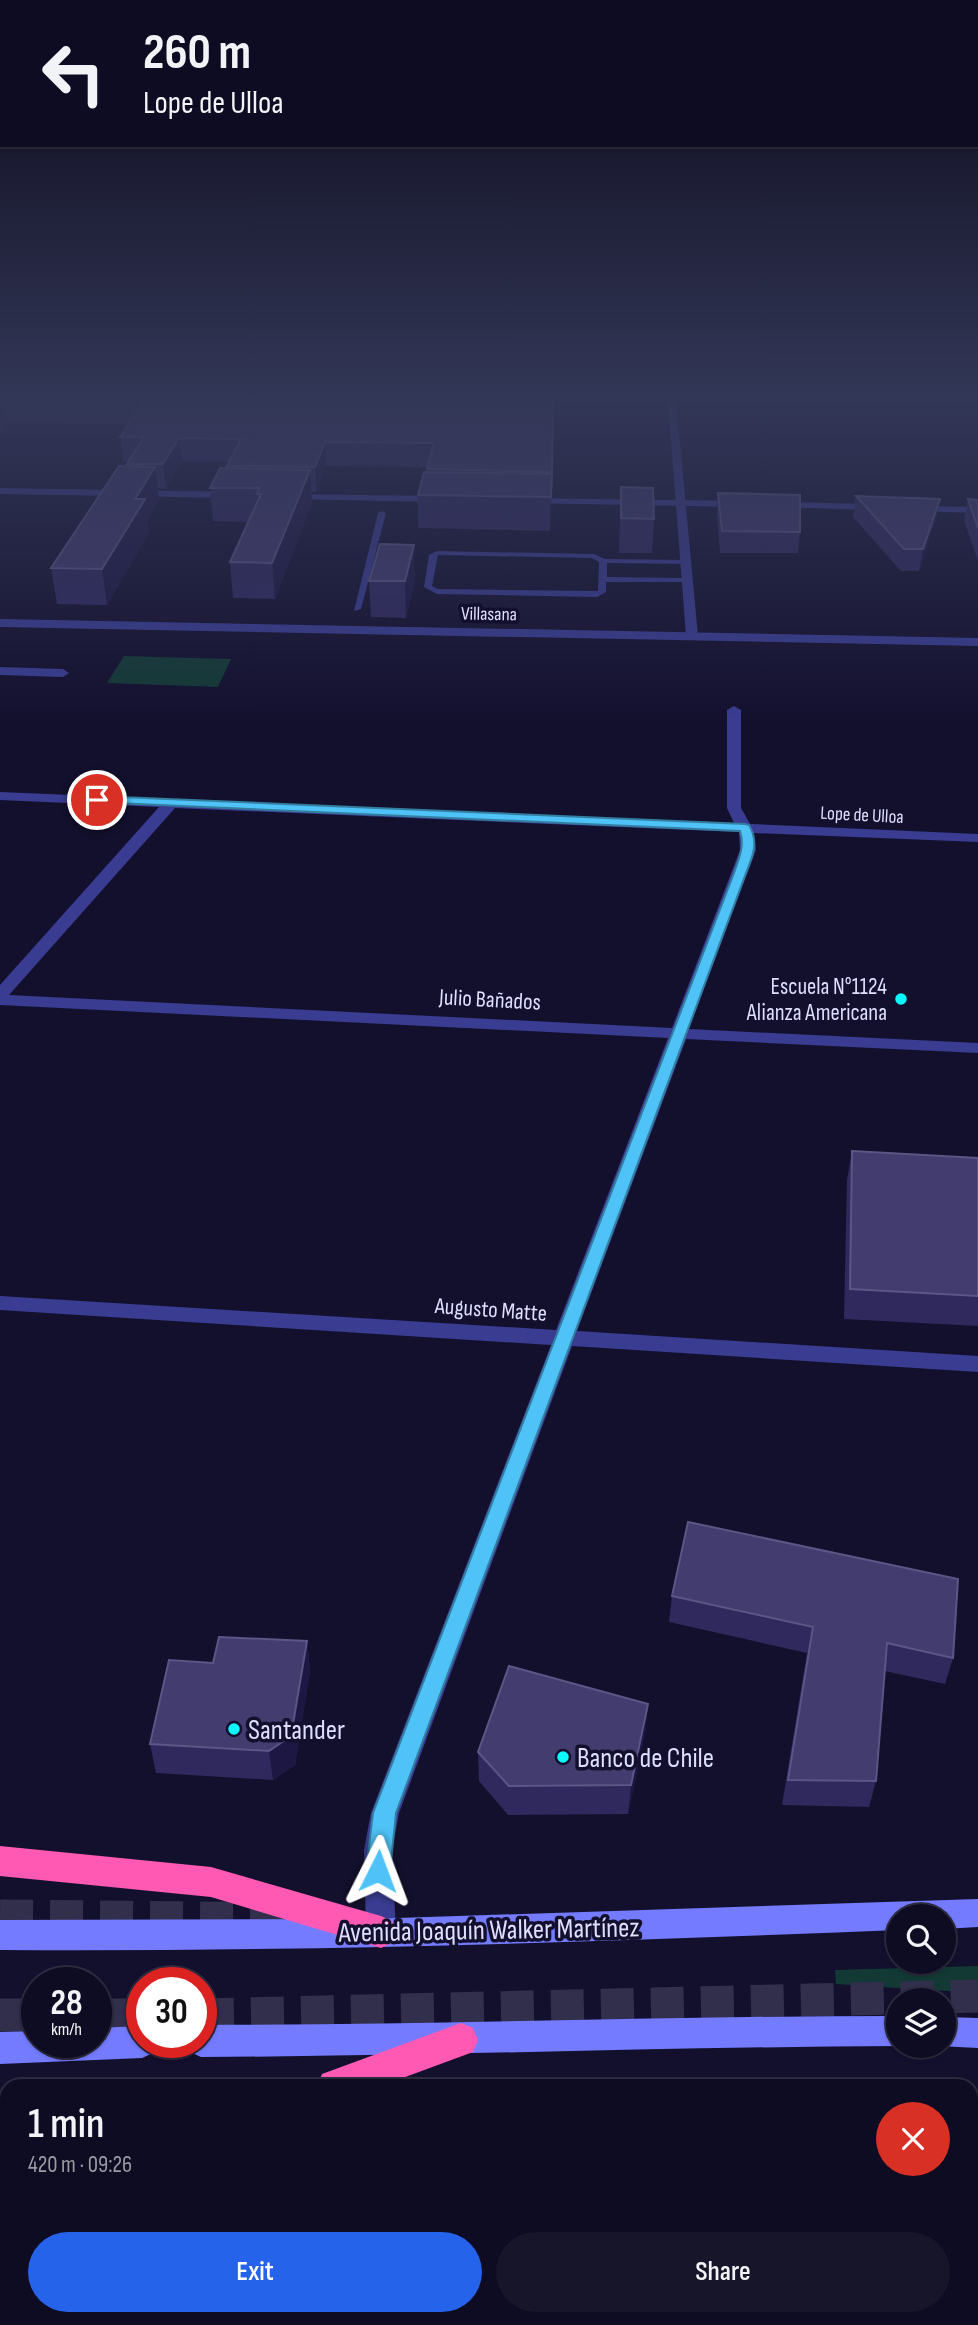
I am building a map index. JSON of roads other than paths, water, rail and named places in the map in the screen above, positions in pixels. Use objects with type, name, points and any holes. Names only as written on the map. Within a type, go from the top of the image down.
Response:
[{"type":"highway","points":[[0,1861],[211,1882],[381,1932]]},
{"type":"highway","points":[[353,2079],[461,2040]]},
{"type":"main road","name":"Avenida Joaquín Walker Martínez","points":[[0,1935],[137,1937],[381,1932],[978,1913]]},
{"type":"main road","points":[[217,2041],[461,2040],[674,2032],[886,2031]]},
{"type":"main road","points":[[956,2032],[978,2033]]},
{"type":"main road","points":[[0,2048],[126,2043]]},
{"type":"street","points":[[682,508],[692,636]]},
{"type":"street","points":[[915,508],[978,510]]},
{"type":"street","name":"Villasana","points":[[0,623],[978,642]]},
{"type":"street","points":[[0,671],[63,673]]},
{"type":"street","points":[[381,1932],[378,1850],[385,1813],[748,850],[745,828],[734,808],[734,710]]},
{"type":"street","name":"Lope de Ulloa","points":[[0,796],[978,838]]},
{"type":"street","points":[[0,997],[171,803]]},
{"type":"street","name":"Julio Bañados","points":[[0,997],[978,1048]]},
{"type":"street","name":"Augusto Matte","points":[[0,1303],[978,1364]]},
{"type":"lane","points":[[357,610],[382,513]]},
{"type":"lane","points":[[603,561],[602,592],[597,594],[437,591],[428,587],[430,569],[437,553],[594,556],[603,561],[686,562]]},
{"type":"lane","points":[[368,568],[380,568]]},
{"type":"lane","points":[[418,569],[430,569]]},
{"type":"lane","points":[[603,579],[688,580]]},
{"type":"tunnel","points":[[0,1916],[311,1919]]},
{"type":"tunnel","points":[[217,2015],[978,1996]]},
{"type":"tunnel","points":[[0,2015],[21,2015]]},
{"type":"tunnel","points":[[112,2015],[126,2015]]},
{"type":"place","name":"Escuela N°1124 Alianza Americana","points":[[901,999]]},
{"type":"place","name":"Santander","points":[[234,1729]]},
{"type":"place","name":"Banco de Chile","points":[[563,1757]]}]
